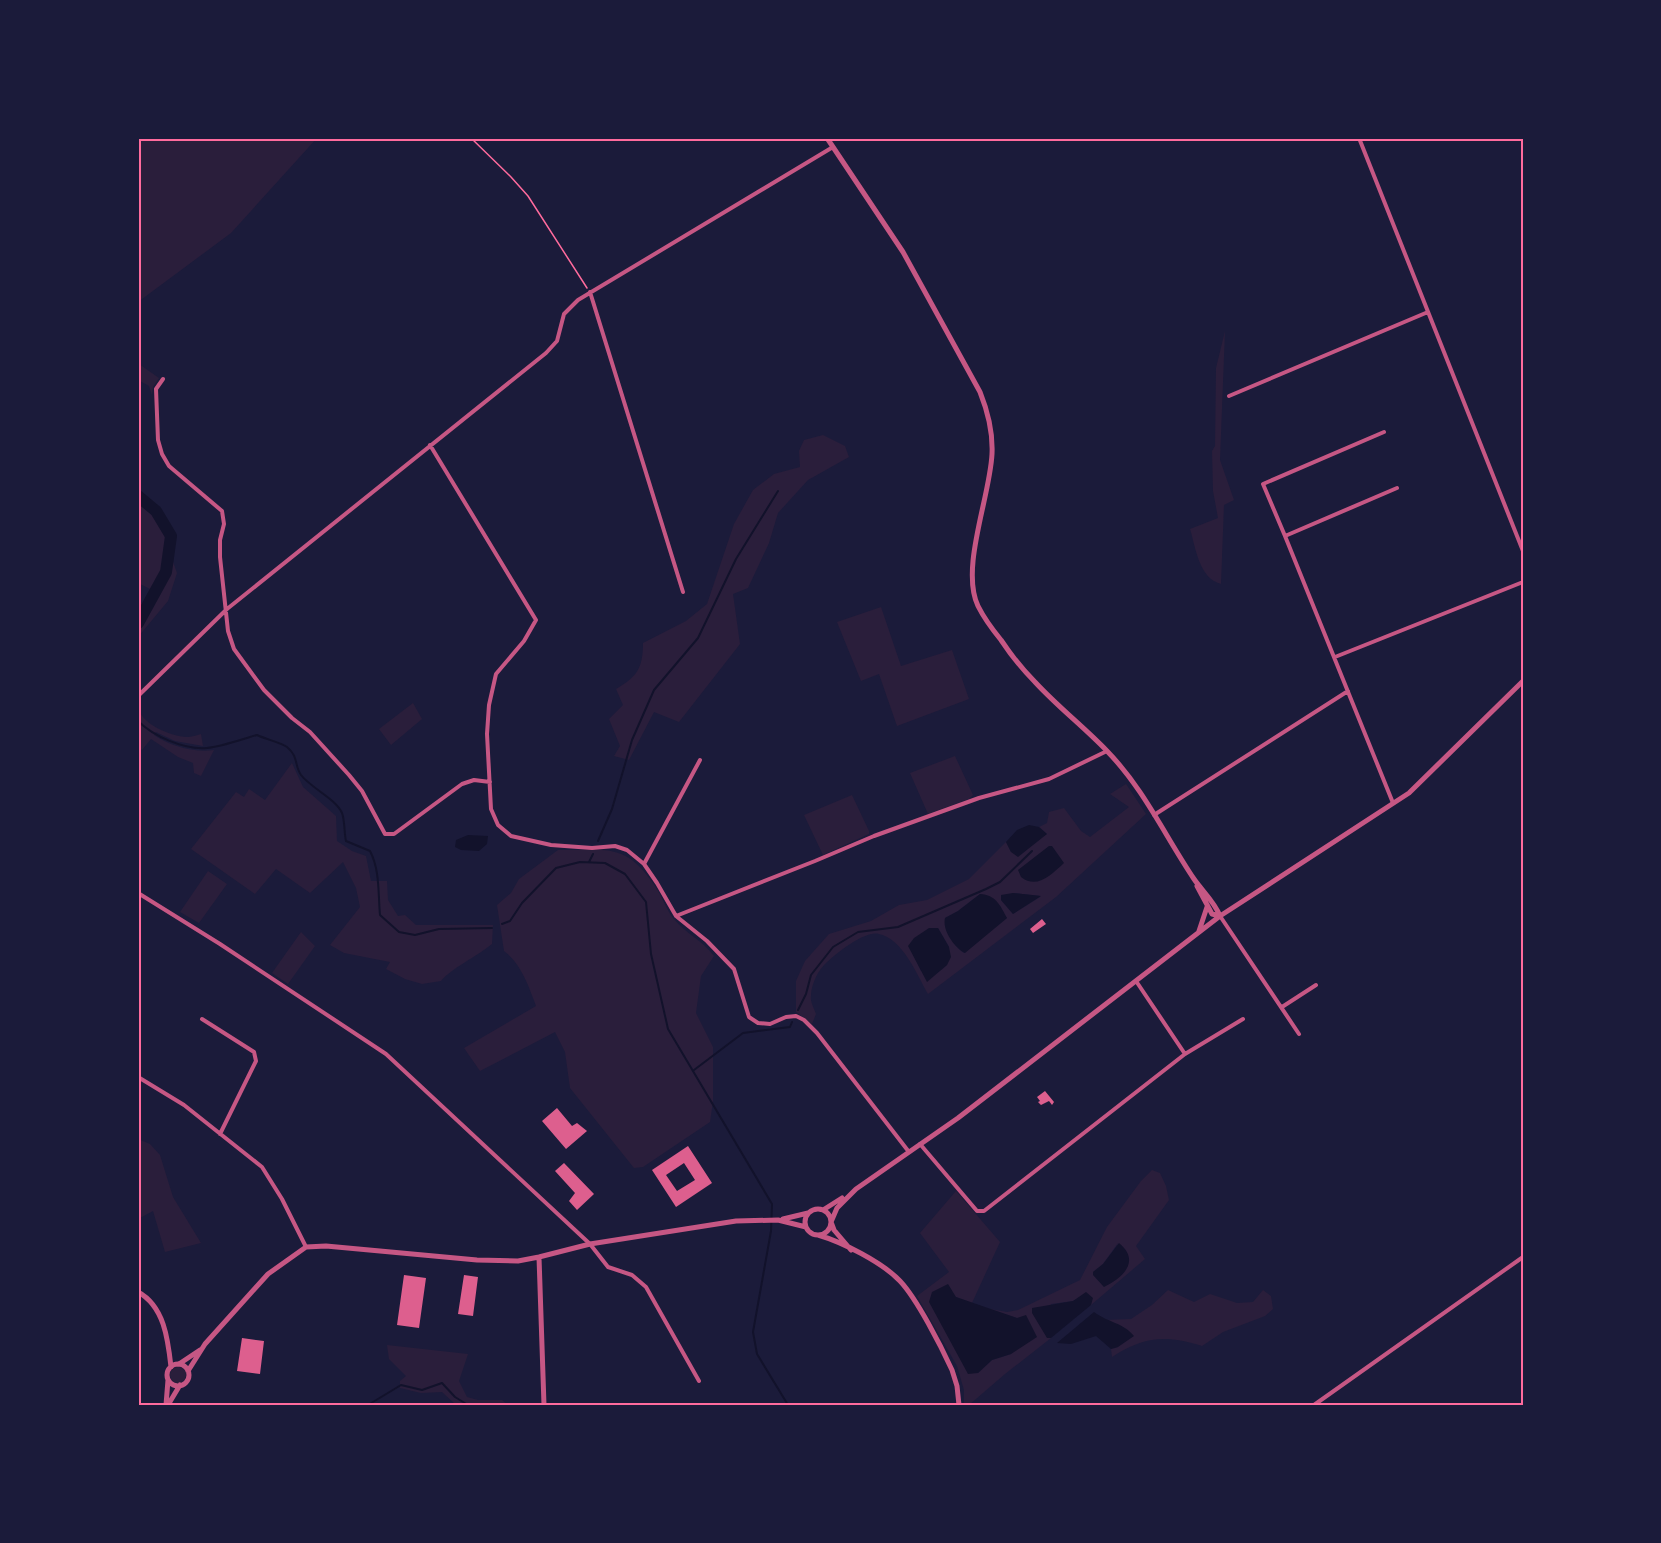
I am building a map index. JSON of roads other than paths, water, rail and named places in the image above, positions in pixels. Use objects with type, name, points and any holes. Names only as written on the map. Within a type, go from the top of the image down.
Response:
[{"type":"street","points":[[827,138],[903,252],[986,407],[992,435],[993,454],[972,577],[977,605],[986,621],[1035,682],[1107,751],[1127,774],[1299,1034]]},
{"type":"street","points":[[1359,138],[1523,552]]},
{"type":"street","points":[[138,696],[227,609],[546,353],[556,342],[564,314],[578,300],[833,147]]},
{"type":"street","points":[[590,292],[683,592]]},
{"type":"street","points":[[1229,396],[1428,312]]},
{"type":"street","points":[[163,379],[156,389],[158,440],[162,454],[169,466],[222,511],[224,517],[220,557],[228,631],[234,650],[249,672],[276,702],[310,732],[349,775],[362,791],[384,834],[394,834],[462,784],[474,780],[490,782]]},
{"type":"street","points":[[1384,432],[1263,484],[1393,804]]},
{"type":"street","points":[[430,445],[536,620],[524,641],[496,674],[492,688],[487,734],[491,809],[498,825],[511,836],[551,845],[592,848],[615,846],[627,850],[644,864],[676,916],[734,969],[749,1017],[758,1023],[770,1024],[786,1017],[796,1016],[804,1020],[817,1033],[909,1152]]},
{"type":"street","points":[[1285,536],[1397,488]]},
{"type":"street","points":[[1335,657],[1523,582]]},
{"type":"street","points":[[167,1405],[180,1385],[187,1380],[188,1371],[203,1347],[268,1274],[306,1247],[326,1245],[496,1261],[539,1257],[590,1244],[700,1226],[778,1220],[812,1210],[823,1210],[958,1118],[1220,916],[1393,804],[1422,781],[1523,681]]},
{"type":"street","points":[[1154,815],[1347,691]]},
{"type":"street","points":[[676,916],[874,836],[979,798],[1049,779],[1107,751]]},
{"type":"street","points":[[644,864],[700,760]]},
{"type":"street","points":[[1195,880],[1207,907],[1212,914],[1220,916]]},
{"type":"street","points":[[138,893],[220,944],[386,1054],[590,1244],[608,1267],[632,1275],[646,1287],[699,1381]]},
{"type":"street","points":[[1198,933],[1207,907]]},
{"type":"street","points":[[1216,907],[1228,911]]},
{"type":"street","points":[[1136,981],[1185,1054]]},
{"type":"street","points":[[1282,1007],[1316,985]]},
{"type":"street","points":[[202,1019],[254,1052],[256,1061],[220,1134]]},
{"type":"street","points":[[921,1144],[977,1211],[984,1211],[1185,1054],[1243,1019]]},
{"type":"street","points":[[138,1077],[184,1105],[262,1167],[282,1199],[306,1247]]},
{"type":"street","points":[[818,1235],[827,1231],[837,1208],[856,1189]]},
{"type":"street","points":[[823,1210],[830,1217],[838,1237],[851,1250]]},
{"type":"street","points":[[808,1213],[806,1217],[808,1232],[851,1250],[888,1271],[906,1289],[952,1370],[957,1386],[958,1405]]},
{"type":"street","points":[[778,1220],[806,1227]]},
{"type":"street","points":[[539,1257],[544,1405]]},
{"type":"street","points":[[1314,1405],[1523,1257]]},
{"type":"street","points":[[138,1292],[151,1301],[159,1311],[171,1367]]},
{"type":"street","points":[[167,1405],[168,1372],[171,1367],[203,1347]]},
{"type":"street","points":[[179,1364],[188,1371]]},
{"type":"street","points":[[168,1378],[174,1384],[180,1385]]},
{"type":"waterway","points":[[598,841],[612,809],[632,740],[654,690],[698,638],[736,559],[778,491]]},
{"type":"waterway","points":[[138,496],[156,511],[171,536],[166,572],[138,623]]},
{"type":"waterway","points":[[138,721],[160,737],[189,747],[225,745],[257,735],[285,746],[293,754],[301,775],[339,808],[343,816],[346,841],[370,851],[377,874],[380,915],[399,932],[415,935],[439,929],[492,928]]},
{"type":"waterway","points":[[798,1010],[806,994],[811,975],[833,947],[858,932],[898,927],[986,889],[1000,882],[1032,851]]},
{"type":"waterway","points":[[589,862],[593,854]]},
{"type":"waterway","points":[[502,924],[510,921],[522,903],[556,868],[580,862],[605,863],[625,874],[646,902],[651,954],[668,1029],[772,1204],[771,1231],[753,1332],[757,1354],[788,1405]]},
{"type":"waterway","points":[[694,1070],[743,1033],[790,1027],[792,1022]]},
{"type":"waterway","points":[[368,1405],[401,1385],[422,1390],[442,1383],[455,1397],[468,1405]]}]
